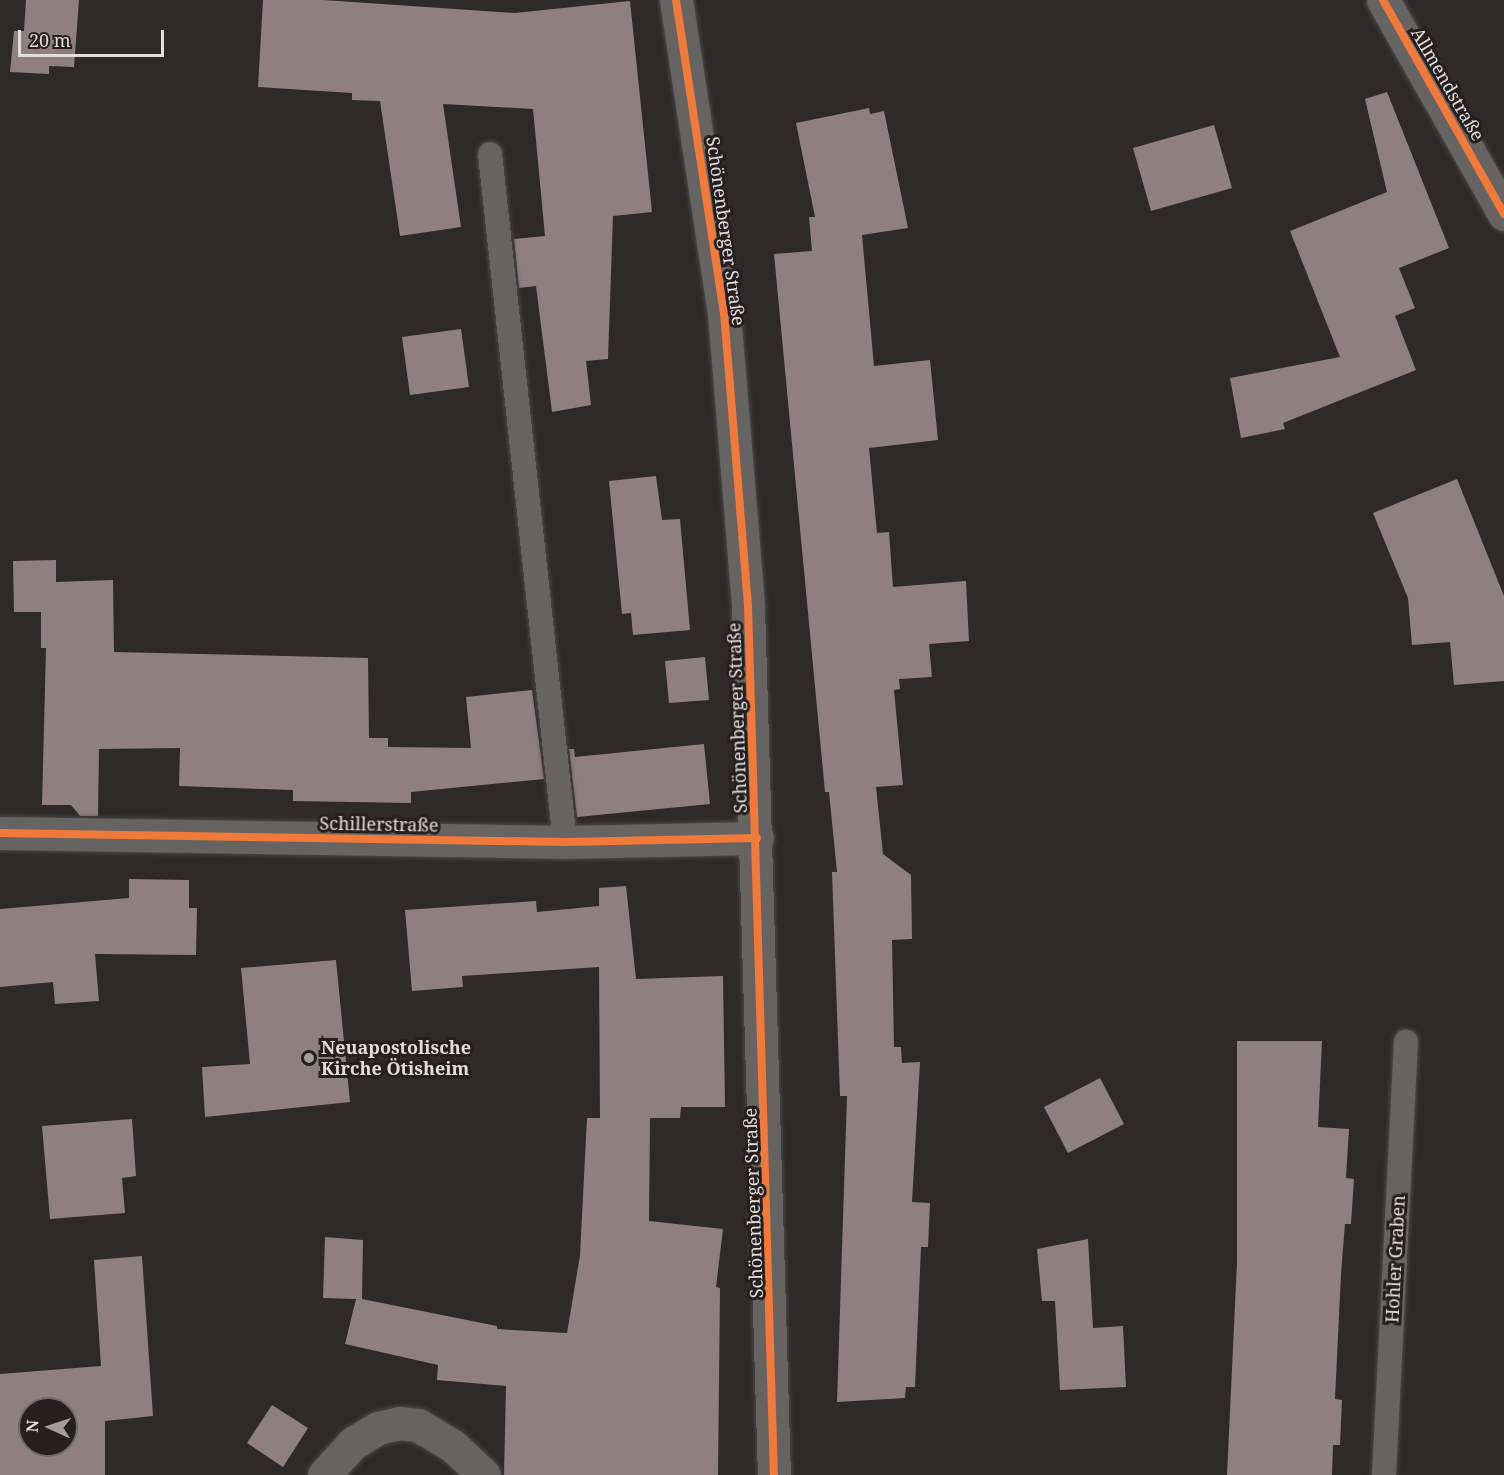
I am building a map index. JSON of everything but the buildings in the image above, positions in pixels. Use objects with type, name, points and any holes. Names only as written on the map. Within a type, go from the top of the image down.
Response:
[{"type":"street","name":"Schönenberger Straße","points":[[676,0],[724,313],[748,606],[757,838],[774,1475]]},
{"type":"street","name":"Allmendstraße","points":[[1383,0],[1504,214]]},
{"type":"street","name":"Schillerstraße","points":[[0,833],[565,842],[757,838]]},
{"type":"street","points":[[324,1475],[353,1443],[378,1428],[399,1423],[418,1425],[453,1446],[484,1475]]},
{"type":"lane","points":[[490,154],[565,842]]},
{"type":"lane","name":"Hohler Graben","points":[[1384,1475],[1406,1042]]},
{"type":"cycle path","points":[[676,0],[724,313],[748,606],[774,1475]]},
{"type":"cycle path","points":[[1383,0],[1504,214]]},
{"type":"cycle path","points":[[0,833],[565,842],[757,838]]},
{"type":"place","name":"Neuapostolische Kirche Ötisheim","points":[[309,1058]]}]
